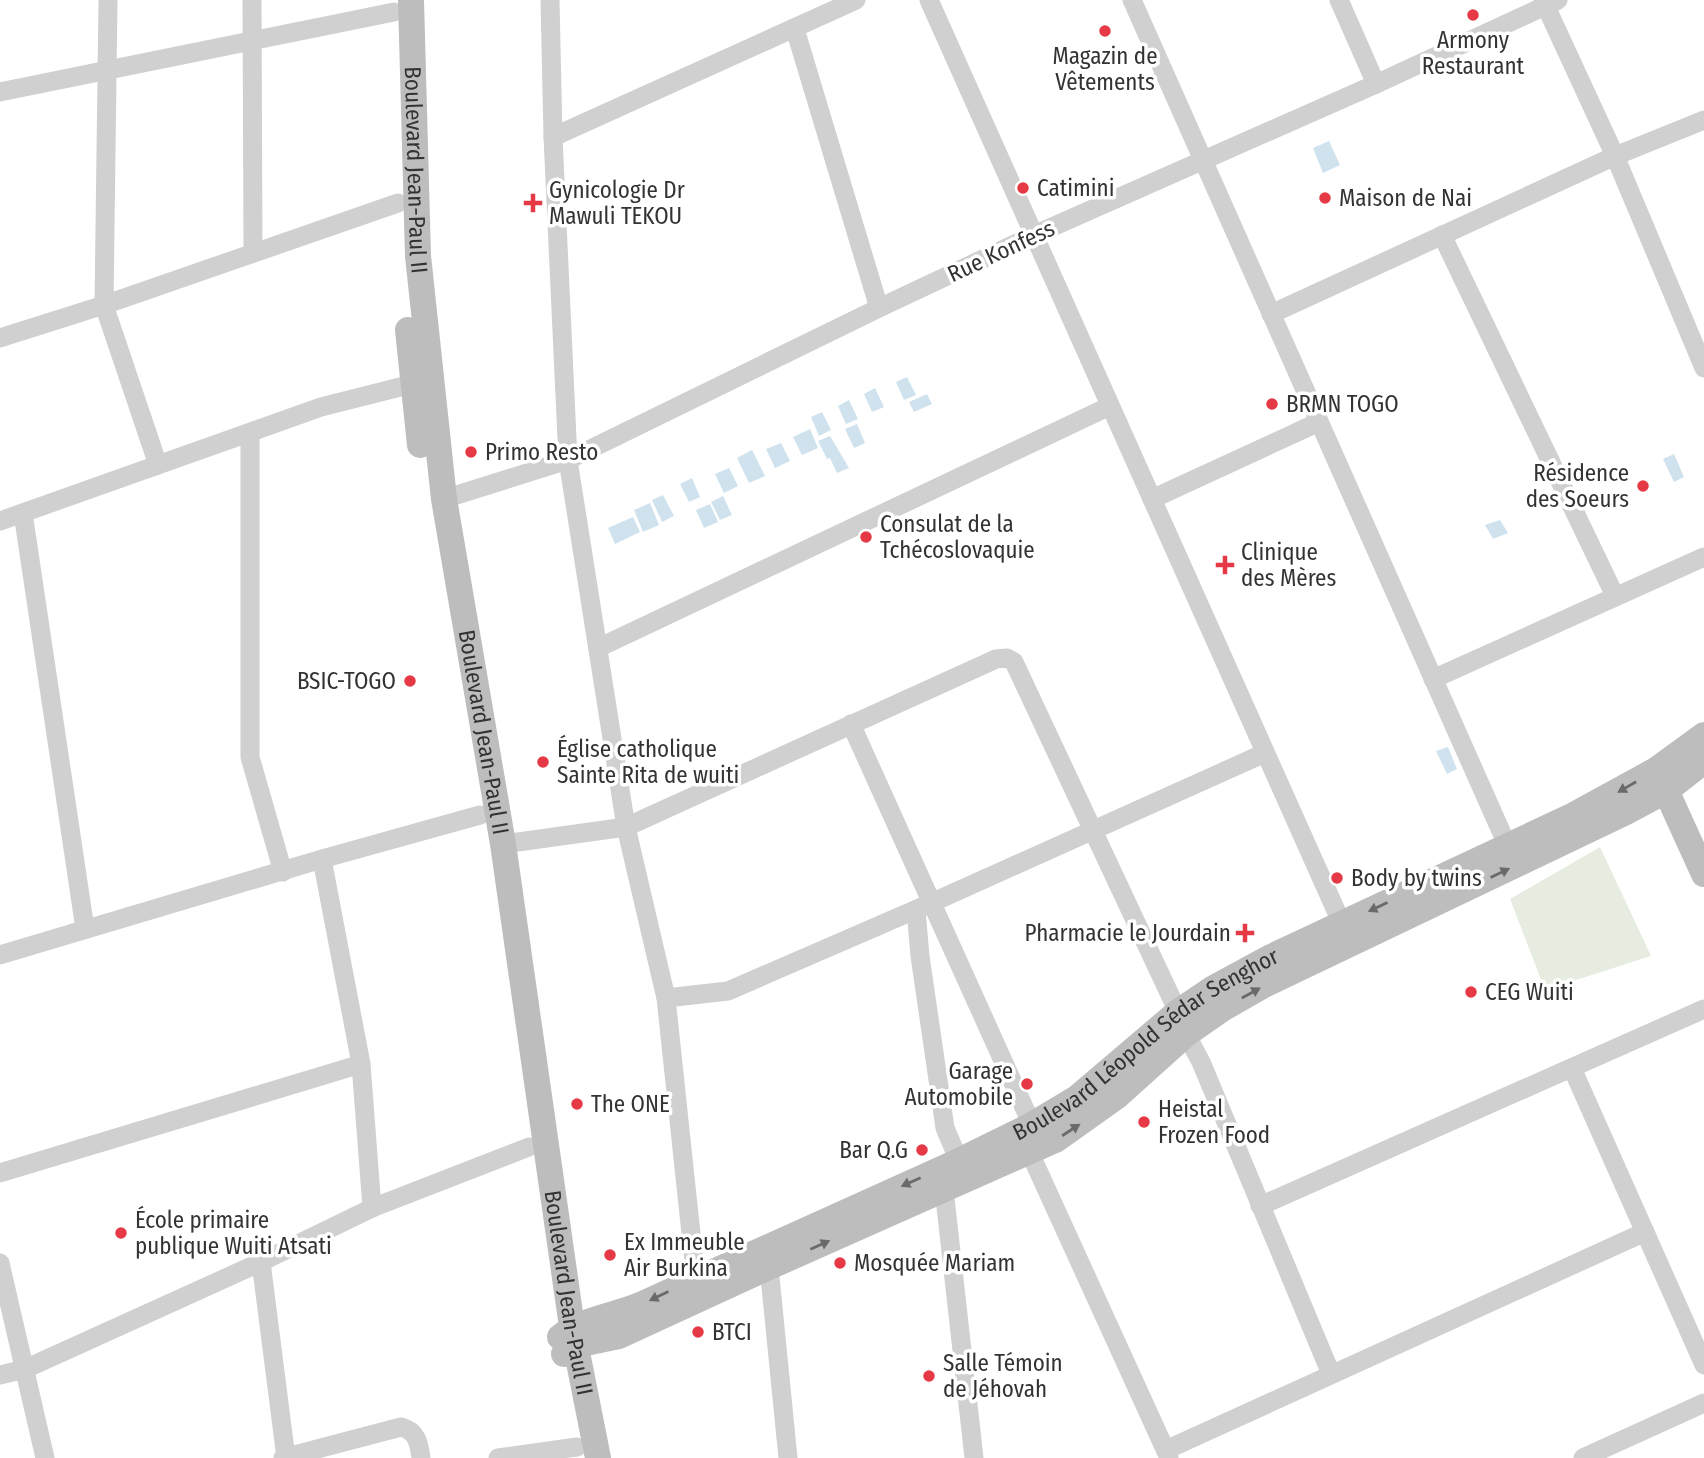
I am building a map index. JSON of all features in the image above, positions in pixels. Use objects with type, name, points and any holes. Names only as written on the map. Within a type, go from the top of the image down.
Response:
[{"type":"main road","name":"Boulevard Jean-Paul II","points":[[400,4],[398,203],[412,384],[429,515],[480,815],[529,1147],[570,1339]]},
{"type":"main road","name":"Boulevard Jean-Paul II","points":[[400,4],[418,256],[444,499],[503,844],[585,1454]]},
{"type":"main road","name":"Boulevard Léopold Sédar Senghor","points":[[570,1339],[619,1325],[697,1289],[1032,1125],[1077,1098],[1182,1023],[1222,1009],[1264,985],[1614,818],[1662,780],[1704,735]]},
{"type":"main road","name":"Boulevard Léopold Sédar Senghor","points":[[697,1289],[769,1267],[1057,1139],[1093,1115],[1212,989],[1342,924],[1574,816],[1704,761]]},
{"type":"main road","points":[[1662,780],[1704,874]]},
{"type":"main road","points":[[570,1339],[601,1313],[619,1325]]},
{"type":"street","points":[[108,0],[104,305],[158,464]]},
{"type":"street","points":[[252,0],[253,253]]},
{"type":"street","points":[[550,0],[553,137],[568,460],[626,827],[666,999],[697,1289]]},
{"type":"street","points":[[553,137],[856,0]]},
{"type":"street","points":[[929,0],[1342,924]]},
{"type":"street","points":[[1132,0],[1508,847]]},
{"type":"street","points":[[1339,0],[1376,84]]},
{"type":"street","points":[[1549,2],[1704,368]]},
{"type":"street","name":"Rue Konfess","points":[[444,499],[568,460],[1034,235],[1376,84],[1549,2]]},
{"type":"street","points":[[0,92],[252,40],[400,4]]},
{"type":"street","points":[[795,29],[879,308]]},
{"type":"street","points":[[1271,314],[1615,156],[1704,120]]},
{"type":"street","points":[[0,338],[104,305],[398,203]]},
{"type":"street","points":[[1442,235],[1615,596]]},
{"type":"street","points":[[0,521],[321,407],[412,384]]},
{"type":"street","points":[[598,648],[1110,406]]},
{"type":"street","points":[[1152,499],[1319,422]]},
{"type":"street","points":[[250,434],[250,757],[283,872]]},
{"type":"street","points":[[23,513],[86,929]]},
{"type":"street","points":[[1433,679],[1704,557]]},
{"type":"street","points":[[503,844],[626,827],[996,659],[1007,658],[1014,662],[1200,1062],[1331,1374]]},
{"type":"street","points":[[851,724],[923,906],[1032,1125]]},
{"type":"street","points":[[666,999],[728,991],[1265,753]]},
{"type":"street","points":[[0,955],[480,815]]},
{"type":"street","points":[[322,859],[361,1064],[372,1208]]},
{"type":"street","points":[[923,906],[920,956],[945,1128],[959,1161]]},
{"type":"street","points":[[1260,1206],[1704,1009]]},
{"type":"street","points":[[0,1173],[361,1064]]},
{"type":"street","points":[[1572,1068],[1704,1365]]},
{"type":"street","points":[[0,1375],[25,1369],[261,1262],[372,1208],[529,1147]]},
{"type":"street","points":[[1030,1153],[1167,1454],[1331,1374],[1645,1232]]},
{"type":"street","points":[[944,1189],[974,1458]]},
{"type":"street","points":[[261,1262],[285,1457],[401,1427],[407,1428],[416,1436],[421,1458]]},
{"type":"street","points":[[0,1263],[45,1458]]},
{"type":"street","points":[[769,1267],[788,1458]]},
{"type":"street","points":[[1583,1458],[1704,1403]]},
{"type":"street","points":[[498,1458],[585,1454]]},
{"type":"shaded area","points":[[1600,847],[1651,956],[1545,990],[1510,899]]},
{"type":"water","points":[[1329,141],[1340,165],[1323,173],[1313,148]]},
{"type":"water","points":[[907,377],[916,395],[904,400],[896,382]]},
{"type":"water","points":[[875,388],[884,407],[872,412],[864,394]]},
{"type":"water","points":[[927,394],[932,404],[914,412],[909,402]]},
{"type":"water","points":[[849,400],[858,419],[846,424],[838,406]]},
{"type":"water","points":[[822,412],[831,430],[819,436],[811,417]]},
{"type":"water","points":[[857,424],[865,443],[854,448],[845,429]]},
{"type":"water","points":[[810,429],[818,448],[802,455],[793,437]]},
{"type":"water","points":[[830,436],[849,468],[837,473],[818,441]]},
{"type":"water","points":[[781,443],[790,461],[775,468],[766,449]]},
{"type":"water","points":[[752,450],[765,476],[749,483],[737,458]]},
{"type":"water","points":[[1674,454],[1684,477],[1674,482],[1663,459]]},
{"type":"water","points":[[729,468],[738,486],[724,493],[715,474]]},
{"type":"water","points":[[692,478],[700,497],[689,502],[680,484]]},
{"type":"water","points":[[663,495],[674,516],[662,522],[652,500]]},
{"type":"water","points":[[723,496],[732,515],[720,520],[711,502]]},
{"type":"water","points":[[650,503],[659,525],[643,532],[634,510]]},
{"type":"water","points":[[710,504],[718,522],[704,528],[696,510]]},
{"type":"water","points":[[633,517],[640,532],[615,544],[608,528]]},
{"type":"water","points":[[1500,520],[1508,533],[1493,539],[1485,525]]},
{"type":"water","points":[[1448,747],[1457,769],[1447,774],[1436,751]]},
{"type":"place","name":"Armony Restaurant","points":[[1473,15]]},
{"type":"place","name":"Magazin de Vêtements","points":[[1105,31]]},
{"type":"place","name":"Catimini","points":[[1023,188]]},
{"type":"place","name":"Maison de Nai","points":[[1325,198]]},
{"type":"place","name":"Gynicologie Dr Mawuli TEKOU","points":[[533,203]]},
{"type":"place","name":"BRMN TOGO","points":[[1272,404]]},
{"type":"place","name":"Primo Resto","points":[[471,452]]},
{"type":"place","name":"Résidence des Soeurs","points":[[1643,486]]},
{"type":"place","name":"Consulat de la Tchécoslovaquie","points":[[866,537]]},
{"type":"place","name":"Clinique des Mères","points":[[1225,565]]},
{"type":"place","name":"BSIC-TOGO","points":[[410,681]]},
{"type":"place","name":"Église catholique Sainte Rita de wuiti","points":[[543,762]]},
{"type":"place","name":"Body by twins","points":[[1337,878]]},
{"type":"place","name":"Pharmacie le Jourdain","points":[[1245,933]]},
{"type":"place","name":"CEG Wuiti","points":[[1471,992]]},
{"type":"place","name":"Garage Automobile","points":[[1027,1084]]},
{"type":"place","name":"The ONE","points":[[577,1104]]},
{"type":"place","name":"Heistal Frozen Food","points":[[1144,1122]]},
{"type":"place","name":"Bar Q.G","points":[[922,1150]]},
{"type":"place","name":"École primaire publique Wuiti Atsati","points":[[121,1233]]},
{"type":"place","name":"Ex Immeuble Air Burkina","points":[[610,1255]]},
{"type":"place","name":"Mosquée Mariam","points":[[840,1263]]},
{"type":"place","name":"BTCI","points":[[698,1332]]},
{"type":"place","name":"Salle Témoin de Jéhovah","points":[[929,1376]]}]
